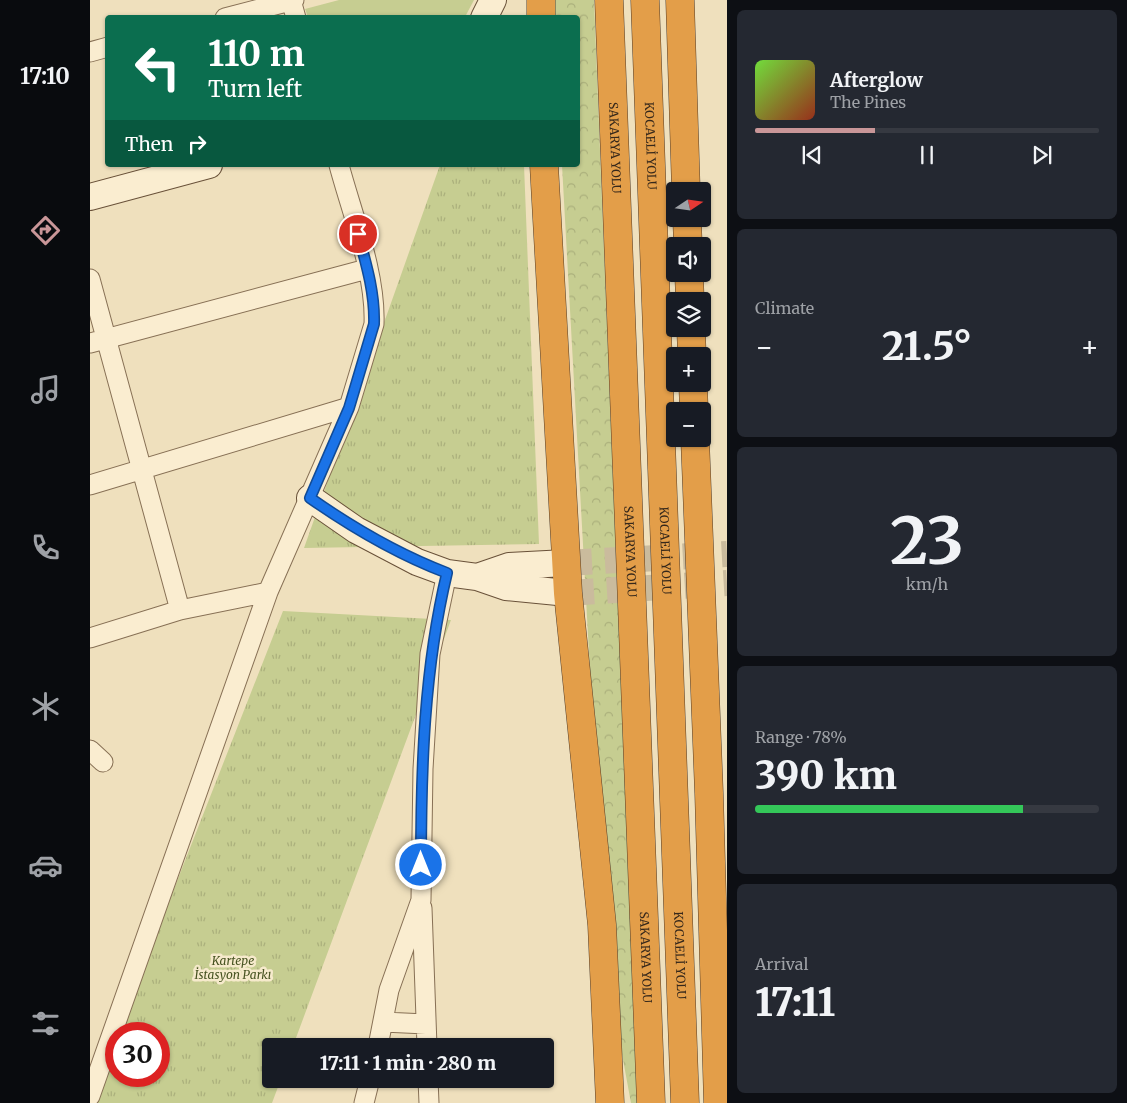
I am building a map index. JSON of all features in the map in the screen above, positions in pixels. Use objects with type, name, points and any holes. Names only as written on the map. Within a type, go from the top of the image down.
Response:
[{"type":"highway","points":[[541,0],[541,15]]},
{"type":"highway","name":"SAKARYA YOLU","points":[[609,0],[651,1103]]},
{"type":"highway","name":"KOCAELİ YOLU","points":[[645,0],[685,1103]]},
{"type":"highway","points":[[680,0],[686,182]]},
{"type":"highway","points":[[544,167],[568,593],[602,925],[610,1103]]},
{"type":"highway","points":[[695,447],[710,793],[718,1103]]},
{"type":"highway","points":[[606,1026],[620,1103]]},
{"type":"street","points":[[236,15],[292,0],[295,15]]},
{"type":"street","points":[[486,15],[493,0]]},
{"type":"street","points":[[90,52],[105,49]]},
{"type":"street","points":[[90,197],[202,167]]},
{"type":"street","points":[[90,1096],[268,592],[349,408],[374,324],[375,312],[367,268],[340,167]]},
{"type":"street","points":[[98,340],[367,268]]},
{"type":"street","points":[[90,279],[98,340],[144,470],[180,610]]},
{"type":"street","points":[[90,485],[349,408]]},
{"type":"street","points":[[310,498],[356,530],[417,562],[447,573],[477,577],[506,587],[568,593]]},
{"type":"street","points":[[477,577],[509,566],[566,563]]},
{"type":"street","points":[[427,1038],[422,900],[423,769],[430,654],[447,573]]},
{"type":"street","points":[[90,638],[180,610],[268,592]]},
{"type":"street","points":[[379,1038],[389,990],[422,900]]},
{"type":"street","points":[[382,1022],[426,1024]]},
{"type":"street","points":[[364,1103],[368,1088]]},
{"type":"street","points":[[428,1088],[429,1103]]},
{"type":"green space","points":[[339,0],[474,0],[466,15],[307,15],[305,9]]},
{"type":"green space","points":[[553,0],[594,0],[638,1103],[631,1103],[610,989],[562,167],[580,167],[580,15],[554,15]]},
{"type":"green space","points":[[439,167],[524,167],[539,544],[304,548]]},
{"type":"green space","name":"Kartepe İstasyon Parkı","points":[[283,611],[451,620],[296,1038],[262,1038],[262,1088],[278,1088],[272,1103],[90,1103],[105,1064],[105,1087],[170,1087],[170,1022],[122,1022]]},
{"type":"tunnel","points":[[566,563],[727,554]]},
{"type":"tunnel","points":[[568,593],[727,583]]},
{"type":"route","points":[[358,234],[367,268],[375,312],[374,324],[349,408],[310,498],[356,530],[417,562],[447,573],[430,654],[423,769],[421,865]]}]
